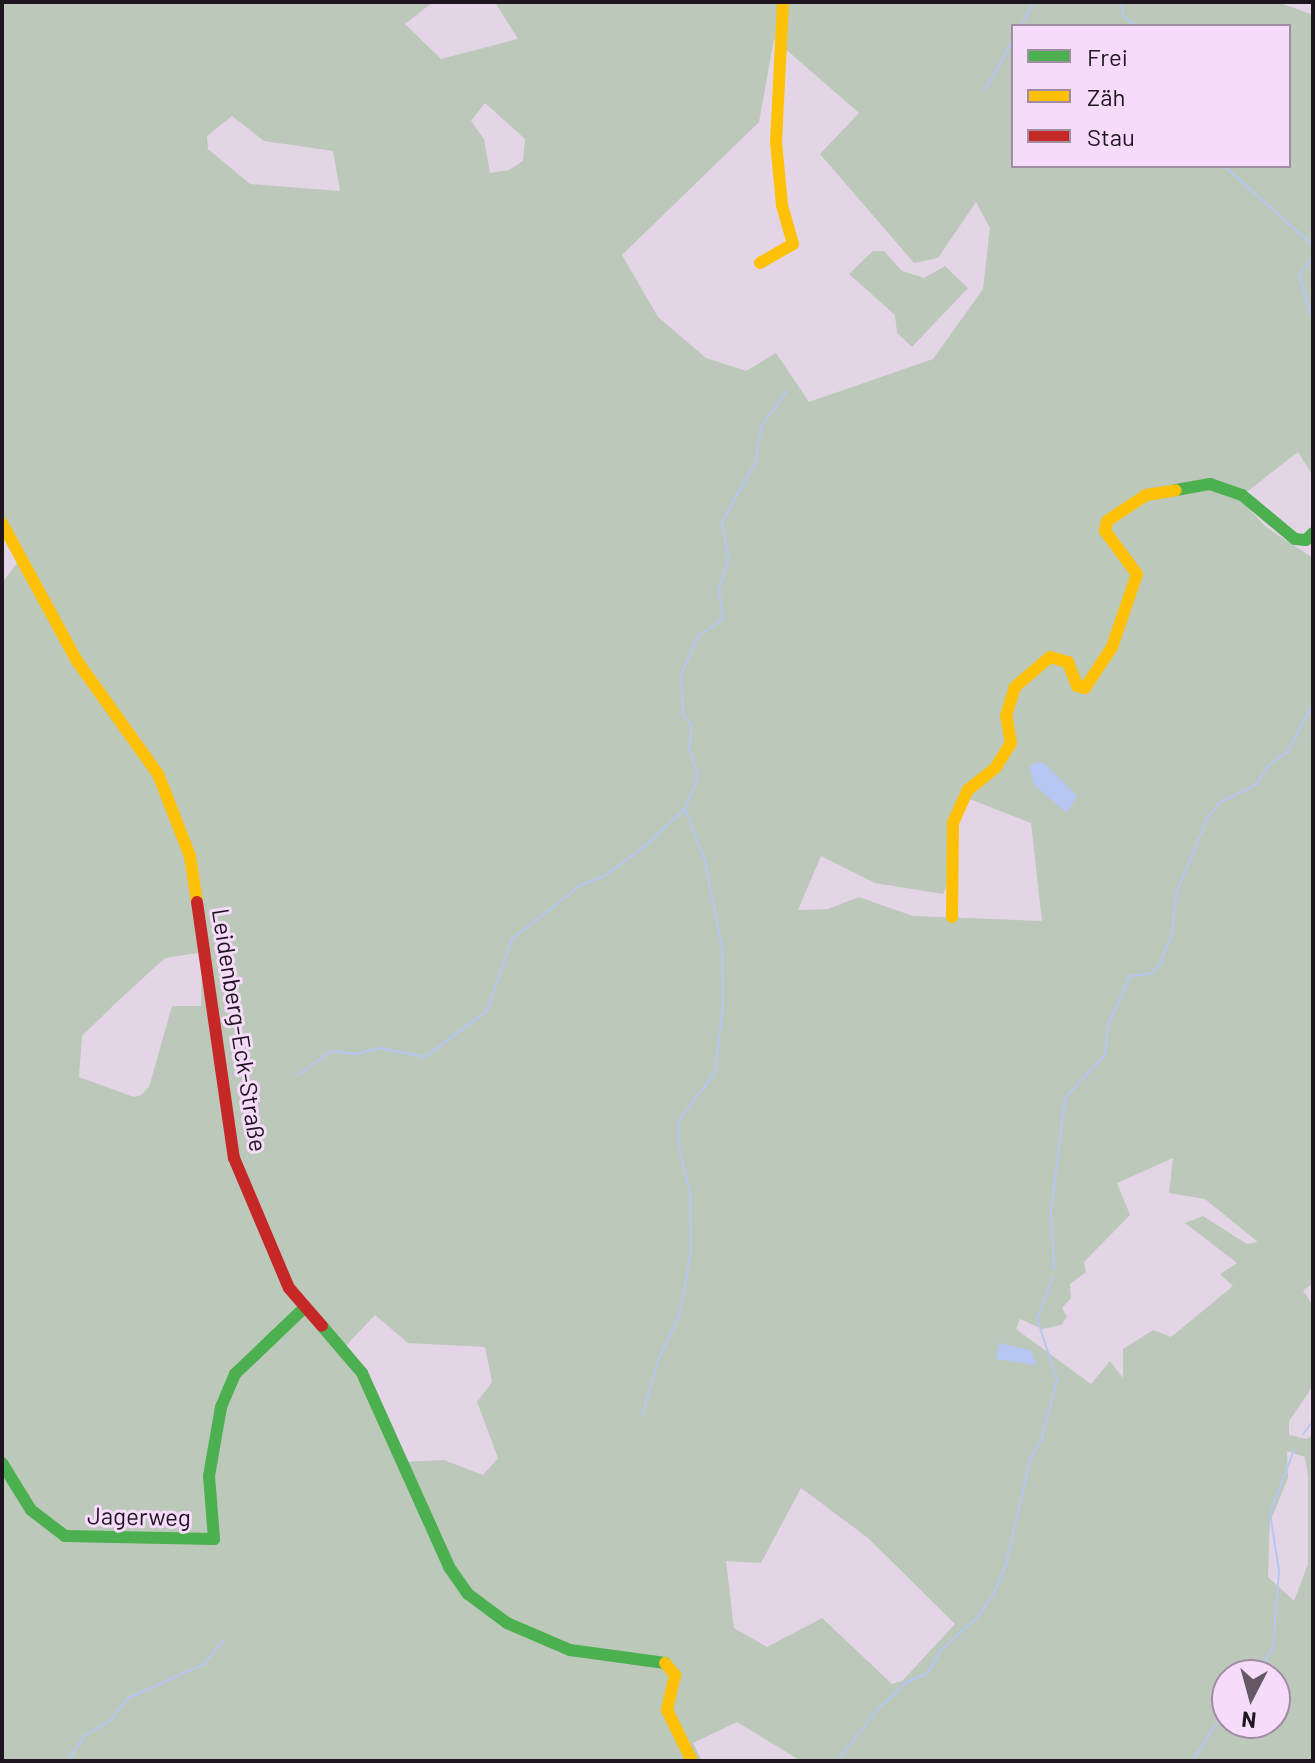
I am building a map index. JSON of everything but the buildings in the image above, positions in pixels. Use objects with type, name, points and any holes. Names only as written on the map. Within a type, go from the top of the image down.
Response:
[{"type":"street","points":[[760,263],[793,244],[782,205],[776,142],[783,2]]},
{"type":"street","points":[[952,917],[953,823],[968,790],[996,767],[1011,743],[1006,716],[1015,687],[1050,657],[1068,662],[1077,686],[1085,688],[1112,647],[1133,594],[1137,574],[1105,531],[1107,521],[1146,495],[1210,484],[1242,495],[1289,536],[1301,540],[1313,533]]},
{"type":"street","name":"Leidenberg-Eck-Straße","points":[[2,523],[77,661],[158,774],[190,856],[234,1158],[289,1288],[362,1373],[449,1567],[468,1594],[507,1623],[570,1650],[670,1664],[675,1675],[667,1710],[692,1761]]},
{"type":"street","name":"Jagerweg","points":[[2,1463],[31,1510],[65,1536],[214,1539],[209,1476],[221,1407],[235,1374],[305,1307]]},
{"type":"green space","points":[[2,2],[433,2],[405,24],[441,59],[518,39],[495,2],[1278,2],[1313,15],[1313,476],[1298,452],[1239,498],[1266,527],[1313,558],[1313,1283],[1303,1291],[1313,1305],[1313,1386],[1289,1421],[1289,1435],[1307,1439],[1313,1434],[1313,1761],[801,1761],[737,1722],[693,1743],[702,1761],[2,1761],[2,583],[23,555],[2,513]],"holes":[[[774,39],[859,113],[820,154],[914,263],[938,258],[976,202],[990,228],[983,289],[933,359],[809,402],[776,353],[746,371],[706,358],[658,317],[622,255],[759,122]],[[485,103],[525,139],[523,161],[509,170],[490,173],[484,139],[471,121]],[[232,116],[264,141],[333,151],[340,191],[250,184],[208,149],[207,136]],[[967,798],[1031,823],[1042,921],[913,916],[859,897],[828,909],[798,910],[821,856],[875,883],[943,894],[952,872],[953,826]],[[210,951],[202,963],[201,1006],[172,1006],[149,1087],[134,1097],[79,1077],[82,1036],[165,958]],[[1173,1158],[1169,1193],[1205,1199],[1258,1242],[1247,1244],[1203,1216],[1185,1223],[1237,1263],[1220,1274],[1233,1286],[1171,1337],[1153,1330],[1123,1349],[1123,1378],[1110,1361],[1091,1384],[1016,1329],[1020,1319],[1042,1329],[1061,1325],[1067,1317],[1062,1308],[1071,1298],[1070,1284],[1086,1272],[1084,1262],[1130,1215],[1117,1183]],[[375,1315],[408,1343],[485,1347],[492,1382],[477,1402],[498,1458],[483,1475],[444,1460],[401,1462],[365,1388],[339,1353]],[[1287,1451],[1305,1457],[1308,1476],[1308,1564],[1294,1601],[1268,1577],[1270,1522],[1288,1478]],[[801,1488],[868,1538],[955,1624],[902,1681],[892,1684],[822,1618],[767,1647],[734,1628],[726,1561],[761,1563]]]},
{"type":"green space","points":[[873,251],[884,251],[902,271],[924,278],[945,266],[968,288],[912,347],[897,333],[895,315],[849,274]]},
{"type":"water","points":[[1036,762],[1044,763],[1077,796],[1067,813],[1034,785],[1029,767]]},
{"type":"water","points":[[999,1343],[1032,1351],[1036,1365],[996,1359]]},
{"type":"waterway","points":[[1022,24],[1034,2]]},
{"type":"waterway","points":[[1121,2],[1124,17],[1133,24]]},
{"type":"waterway","points":[[985,90],[1011,44]]},
{"type":"waterway","points":[[1226,168],[1313,245]]},
{"type":"waterway","points":[[1313,257],[1299,275],[1313,322]]},
{"type":"waterway","points":[[642,1416],[659,1358],[679,1316],[691,1252],[690,1193],[679,1149],[679,1120],[715,1073],[723,1006],[722,948],[705,861],[685,809],[698,776],[689,748],[692,727],[683,714],[681,676],[698,636],[723,619],[719,589],[729,559],[722,522],[755,463],[762,425],[787,391]]},
{"type":"waterway","points":[[1054,1269],[1051,1211],[1065,1098],[1105,1055],[1108,1025],[1130,976],[1150,974],[1159,966],[1172,933],[1176,894],[1207,819],[1219,803],[1256,785],[1268,766],[1287,752],[1313,705]]},
{"type":"waterway","points":[[297,1076],[331,1051],[357,1054],[380,1048],[425,1057],[487,1011],[512,939],[581,885],[603,877],[645,846],[685,809]]},
{"type":"waterway","points":[[837,1761],[880,1707],[907,1682],[928,1673],[941,1650],[976,1619],[993,1595],[1006,1564],[1030,1460],[1042,1438],[1057,1379],[1037,1319],[1053,1277]]},
{"type":"waterway","points":[[1303,1434],[1313,1421]]},
{"type":"waterway","points":[[1266,1659],[1273,1648],[1279,1571],[1270,1513],[1294,1450]]},
{"type":"waterway","points":[[68,1761],[84,1736],[110,1721],[128,1698],[204,1664],[224,1640]]},
{"type":"waterway","points":[[1192,1761],[1211,1732]]},
{"type":"traffic: fast","points":[[1176,490],[1210,484],[1242,495],[1295,539],[1306,540],[1313,533]]},
{"type":"traffic: fast","points":[[2,1463],[31,1510],[65,1536],[214,1539],[209,1476],[221,1407],[235,1374],[305,1307]]},
{"type":"traffic: fast","points":[[322,1326],[362,1373],[449,1567],[468,1594],[507,1623],[570,1650],[665,1663]]},
{"type":"traffic: slow","points":[[760,263],[793,244],[782,205],[776,142],[783,2]]},
{"type":"traffic: slow","points":[[952,917],[953,823],[968,790],[996,767],[1011,743],[1006,716],[1015,687],[1050,657],[1068,662],[1077,686],[1085,688],[1112,647],[1137,574],[1105,531],[1107,521],[1146,495],[1176,490]]},
{"type":"traffic: slow","points":[[2,523],[77,661],[158,774],[190,856],[197,902]]},
{"type":"traffic: slow","points":[[665,1663],[675,1675],[667,1710],[692,1761]]},
{"type":"traffic: jam","points":[[197,902],[234,1158],[289,1288],[322,1326]]}]
